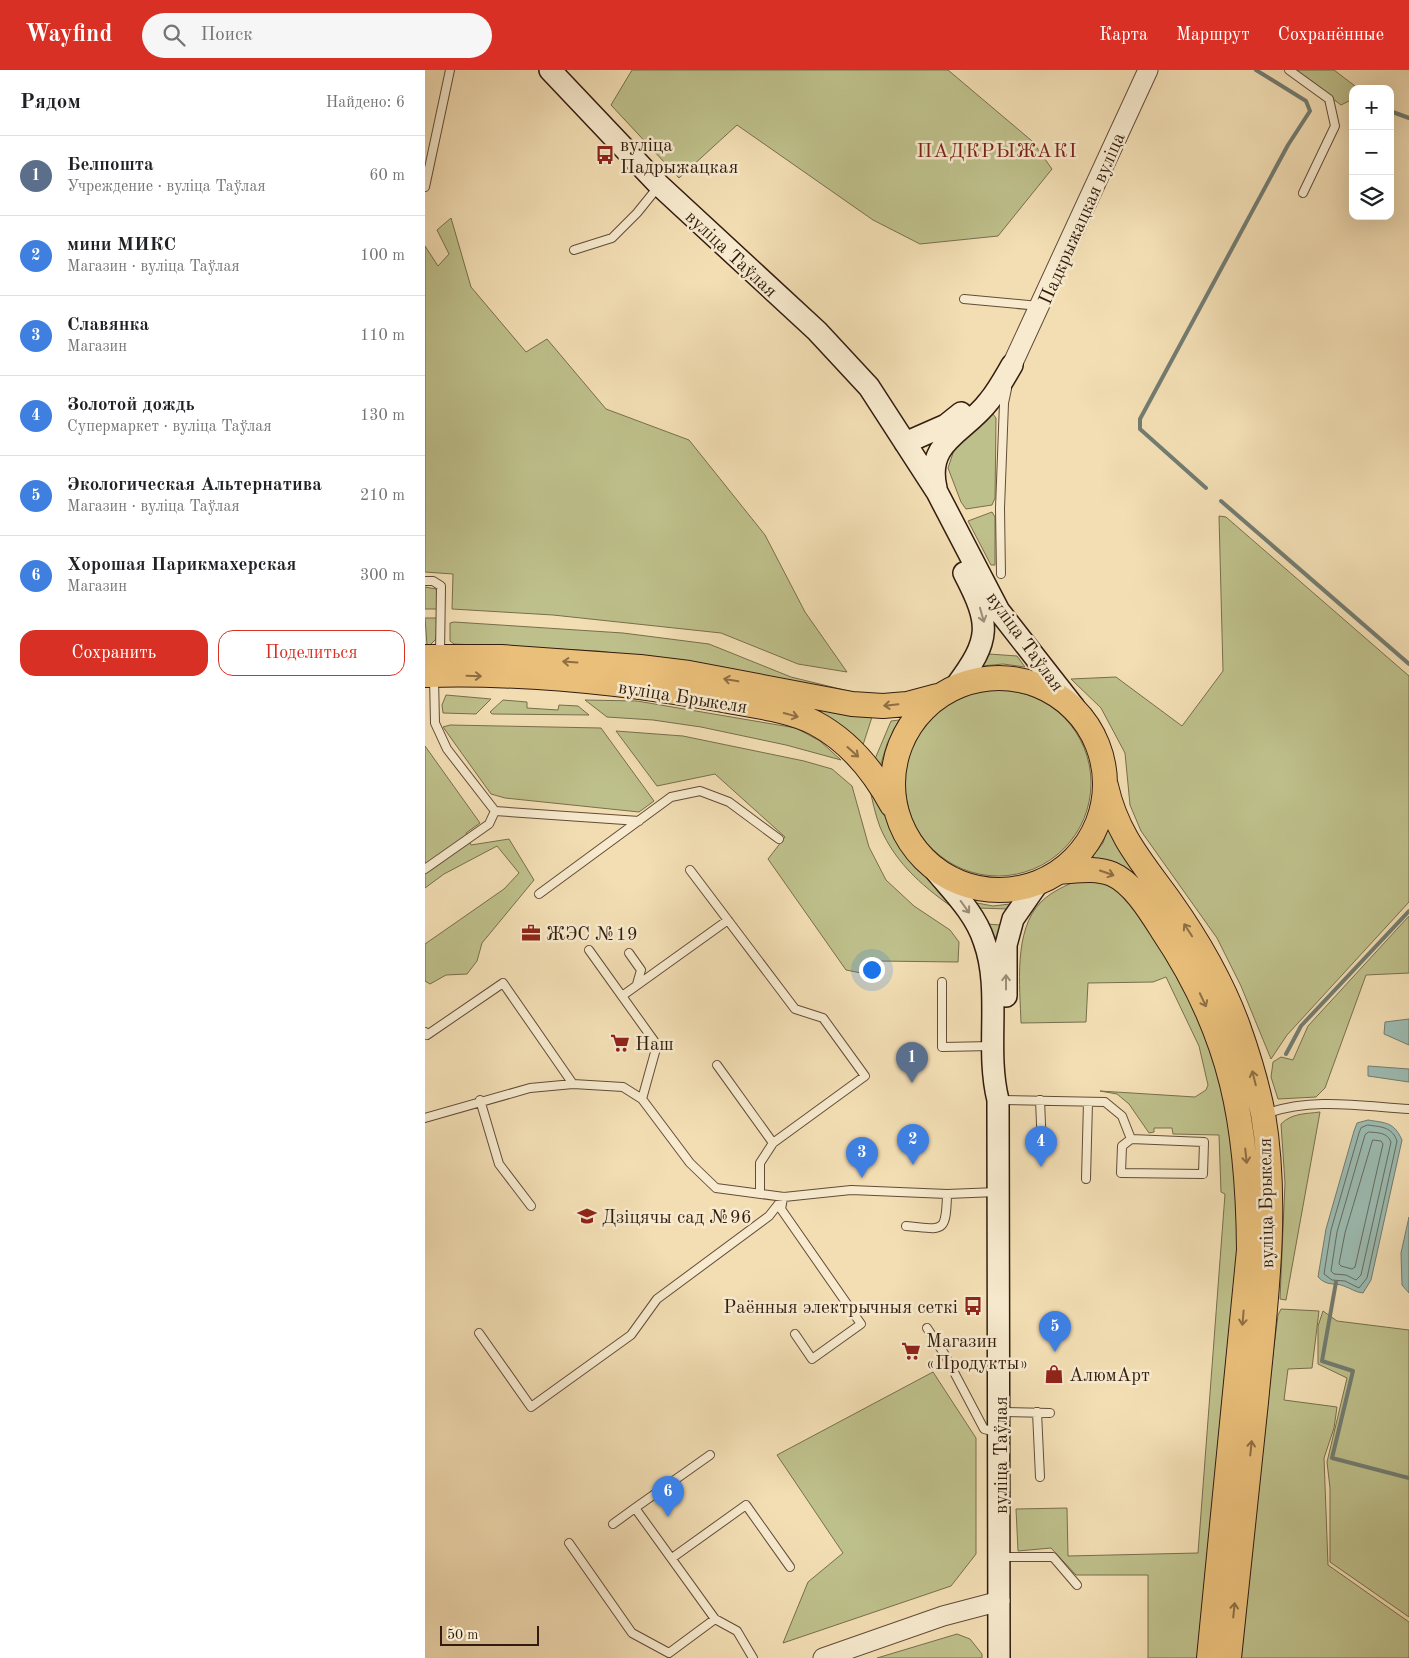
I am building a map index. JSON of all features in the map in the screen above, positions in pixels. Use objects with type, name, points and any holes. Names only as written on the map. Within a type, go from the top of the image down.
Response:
[{"type":"main road","name":"вуліца Таўлая","points":[[550,70],[659,185],[845,360],[869,387],[937,492],[999,611],[1074,707]]},
{"type":"main road","points":[[905,444],[946,425],[964,411],[1012,365]]},
{"type":"main road","points":[[937,492],[933,474],[937,453],[946,442],[989,402],[1012,365]]},
{"type":"main road","name":"вуліца Таўлая","points":[[905,444],[925,498],[973,590],[983,617],[985,630],[975,661],[947,691]]},
{"type":"main road","name":"вуліца Брыкеля","points":[[431,666],[501,657],[673,671],[852,704],[883,706],[907,704],[990,678],[1018,679],[1038,684],[1057,694],[1074,707],[1088,724],[1098,744],[1104,765],[1106,786],[1118,826],[1130,847],[1176,910],[1203,952],[1223,989],[1249,1061],[1263,1114],[1269,1191],[1269,1250],[1258,1379],[1229,1658]]},
{"type":"main road","name":"вуліца Брыкеля","points":[[431,666],[524,678],[631,686],[687,694],[794,715],[814,723],[835,736],[857,756],[880,783],[897,814]]},
{"type":"main road","points":[[947,691],[924,708],[902,739],[896,757],[893,796],[897,814],[909,841],[934,869],[953,880],[981,889],[995,891],[1017,889],[1038,883],[1059,872],[1078,856],[1093,835],[1102,812],[1106,786]]},
{"type":"main road","name":"вуліца Таўлая","points":[[934,869],[965,906],[984,940],[991,969],[992,1068],[999,1100]]},
{"type":"main road","name":"вуліца Брыкеля","points":[[1059,872],[1098,870],[1113,874],[1128,886],[1152,915],[1183,961],[1203,1000],[1218,1035],[1241,1116],[1249,1193],[1249,1250],[1209,1658]]},
{"type":"main road","name":"вуліца Таўлая","points":[[999,1658],[999,1100],[1006,1068],[1006,945],[1013,920],[1038,883]]},
{"type":"street","name":"Падкрыжацкая вуліца","points":[[1012,365],[1041,306],[1148,70]]},
{"type":"street","points":[[823,1658],[943,1616],[1000,1601]]},
{"type":"lane","points":[[425,187],[450,70]]},
{"type":"lane","points":[[1289,70],[1329,99],[1335,126],[1303,193]]},
{"type":"lane","points":[[574,250],[612,238],[637,213],[659,185]]},
{"type":"lane","points":[[965,299],[1041,306]]},
{"type":"lane","points":[[1001,574],[1000,508],[1004,403],[1012,365]]},
{"type":"lane","points":[[425,581],[433,581],[441,586],[431,666],[435,723],[447,749],[495,811],[639,821]]},
{"type":"lane","points":[[539,894],[671,797],[700,791],[729,802],[779,839]]},
{"type":"lane","points":[[425,869],[489,824],[495,811]]},
{"type":"lane","points":[[690,870],[795,1009],[823,1018],[865,1076],[773,1143],[760,1162],[760,1194]]},
{"type":"lane","points":[[622,996],[727,920]]},
{"type":"lane","points":[[589,950],[657,1045],[642,1099]]},
{"type":"lane","points":[[629,953],[641,970],[637,984]]},
{"type":"lane","points":[[942,982],[942,1047],[992,1046]]},
{"type":"lane","points":[[425,1032],[427,1035],[503,983],[573,1084]]},
{"type":"lane","points":[[717,1065],[773,1143]]},
{"type":"lane","points":[[425,1118],[480,1100],[530,1088],[573,1084],[623,1087],[642,1099],[690,1163],[706,1181],[716,1188],[784,1196],[851,1190],[947,1194],[999,1192]]},
{"type":"lane","points":[[480,1100],[499,1164],[531,1206]]},
{"type":"lane","points":[[999,1100],[1105,1102],[1122,1116],[1131,1139]]},
{"type":"lane","points":[[1041,1100],[1042,1148]]},
{"type":"lane","points":[[1086,1179],[1088,1102]]},
{"type":"lane","points":[[1263,1114],[1283,1107],[1327,1103],[1409,1109]]},
{"type":"lane","points":[[1131,1139],[1204,1142],[1203,1174],[1121,1173],[1122,1146],[1131,1139]]},
{"type":"lane","points":[[906,1226],[937,1228],[943,1226],[946,1221],[947,1194]]},
{"type":"lane","points":[[479,1333],[531,1407],[631,1335],[657,1299],[769,1216],[784,1196]]},
{"type":"lane","points":[[784,1196],[781,1209],[861,1324],[811,1359],[795,1334]]},
{"type":"lane","points":[[927,1328],[945,1355],[984,1428],[1000,1434]]},
{"type":"lane","points":[[1000,1412],[1050,1413]]},
{"type":"lane","points":[[1037,1412],[1041,1477]]},
{"type":"lane","points":[[613,1524],[710,1455]]},
{"type":"lane","points":[[672,1558],[746,1505],[790,1567]]},
{"type":"lane","points":[[635,1508],[715,1619],[737,1631],[753,1658]]},
{"type":"lane","points":[[569,1542],[633,1633],[669,1653],[715,1619]]},
{"type":"lane","points":[[1000,1557],[1053,1557],[1077,1585]]},
{"type":"green space","points":[[632,70],[948,70],[1032,141],[1052,169],[998,236],[920,244],[873,220],[737,125],[679,178],[611,105]]},
{"type":"green space","points":[[1295,70],[1334,70],[1354,85],[1349,85],[1349,101],[1341,105]]},
{"type":"green space","points":[[451,218],[471,287],[526,352],[547,339],[606,409],[689,440],[765,535],[805,612],[847,672],[798,664],[721,633],[553,615],[452,609],[453,574],[425,572],[425,246],[438,266],[449,254],[437,230]]},
{"type":"green space","points":[[992,413],[996,418],[995,498],[992,505],[966,509],[961,502],[948,468],[955,447]]},
{"type":"green space","points":[[992,512],[995,517],[995,565],[991,565],[968,521]]},
{"type":"green space","points":[[1219,516],[1226,517],[1409,676],[1409,902],[1287,1035],[1271,1059],[1241,986],[1217,938],[1141,831],[1130,805],[1125,753],[1101,708],[1071,679],[1116,677],[1182,726],[1223,671]]},
{"type":"green space","points":[[425,587],[436,589],[439,594],[440,609],[425,609]]},
{"type":"green space","points":[[425,618],[438,618],[436,639],[430,645],[427,645]]},
{"type":"green space","points":[[450,623],[623,633],[709,644],[791,677],[873,697],[722,667],[598,651],[454,644],[450,641]]},
{"type":"green space","points":[[989,654],[1017,656],[1025,667],[1003,664],[982,666]]},
{"type":"green space","points":[[989,690],[1007,690],[1034,697],[1064,717],[1084,747],[1091,774],[1091,792],[1084,819],[1064,849],[1034,869],[1007,876],[989,876],[971,872],[954,865],[939,855],[926,842],[916,827],[909,810],[905,792],[905,774],[909,756],[916,739],[926,724],[939,711],[954,701],[971,694]]},
{"type":"green space","points":[[446,695],[491,699],[476,714],[443,713],[442,705]]},
{"type":"green space","points":[[503,700],[527,702],[527,708],[558,710],[559,705],[578,706],[589,715],[492,714],[490,712]]},
{"type":"green space","points":[[585,700],[637,701],[796,728],[820,741],[841,760],[786,745],[701,727],[653,720],[607,717]]},
{"type":"green space","points":[[809,704],[872,717],[862,748],[809,709]]},
{"type":"green space","points":[[899,720],[887,744],[880,767],[875,759],[891,721]]},
{"type":"green space","points":[[450,725],[601,728],[654,801],[639,812],[505,798],[491,794],[443,727]]},
{"type":"green space","points":[[616,731],[683,736],[804,761],[832,769],[852,786],[869,847],[886,880],[914,906],[950,930],[959,942],[958,962],[877,961],[871,975],[846,970],[768,859],[785,837],[715,774],[657,786]]},
{"type":"green space","points":[[425,746],[480,823],[466,833],[471,845],[509,839],[534,880],[482,943],[477,961],[467,974],[446,975],[430,984],[425,981],[425,944],[504,889],[519,873],[497,846],[444,874],[425,888]]},
{"type":"green space","points":[[869,785],[876,785],[902,850],[959,912],[924,885],[903,865],[894,853],[880,827]]},
{"type":"green space","points":[[1107,831],[1109,831],[1119,850],[1144,884],[1095,859],[1093,856],[1103,843]]},
{"type":"green space","points":[[1081,879],[1104,880],[1124,892],[1145,917],[1205,1027],[1234,1134],[1238,1246],[1198,1658],[1148,1658],[1148,1575],[1076,1575],[1051,1548],[1018,1551],[1016,1509],[1067,1508],[1068,1556],[1198,1553],[1225,1194],[1221,1192],[1219,1135],[1173,1134],[1172,1128],[1154,1128],[1154,1132],[1149,1133],[1129,1104],[1117,1094],[1100,1091],[1195,1097],[1206,1090],[1208,1085],[1199,1046],[1166,977],[1153,982],[1088,983],[1086,1022],[1021,1023],[1020,960],[1026,928],[1032,914],[1045,898]]},
{"type":"green space","points":[[977,903],[993,906],[1010,904],[1008,909],[978,908]]},
{"type":"green space","points":[[1409,916],[1409,973],[1366,975],[1325,1088],[1316,1097],[1278,1099],[1271,1077],[1273,1062],[1281,1057],[1293,1060],[1308,1026]]},
{"type":"green space","points":[[987,924],[1001,925],[998,951]]},
{"type":"green space","points":[[1320,1112],[1286,1300],[1280,1299],[1285,1183],[1281,1124],[1294,1116]]},
{"type":"green space","points":[[1281,1309],[1319,1311],[1312,1368],[1288,1369],[1284,1400],[1337,1407],[1334,1428],[1324,1458],[1328,1565],[1409,1622],[1409,1658],[1241,1658],[1262,1440],[1278,1315]]},
{"type":"green space","points":[[1323,1311],[1337,1321],[1409,1330],[1409,1617],[1330,1562],[1330,1488],[1327,1462],[1347,1378],[1318,1364],[1318,1326]]},
{"type":"green space","points":[[933,1372],[976,1438],[976,1554],[951,1586],[783,1643],[808,1582],[843,1553],[777,1455]]},
{"type":"green space","points":[[957,1634],[970,1639],[982,1654],[982,1658],[877,1658]]},
{"type":"water","points":[[1409,1019],[1409,1045],[1384,1034],[1385,1022]]},
{"type":"water","points":[[1368,1066],[1409,1069],[1409,1082],[1368,1076]]},
{"type":"water","points":[[1368,1120],[1389,1124],[1396,1130],[1402,1140],[1371,1280],[1363,1293],[1328,1283],[1318,1277],[1326,1229],[1354,1131],[1357,1123]]},
{"type":"water","points":[[1409,1217],[1409,1293],[1402,1285],[1401,1253]]},
{"type":"waterway","points":[[1206,488],[1140,429],[1140,419],[1288,145],[1310,111],[1306,101],[1256,70]]},
{"type":"waterway","points":[[1394,112],[1409,118]]},
{"type":"waterway","points":[[1221,501],[1409,664]]},
{"type":"waterway","points":[[1286,1054],[1301,1026],[1409,911]]},
{"type":"waterway","points":[[1336,1282],[1322,1361],[1353,1371],[1332,1458],[1409,1478]]},
{"type":"place","name":"вуліца Падрыжацкая","points":[[605,155]]},
{"type":"place","name":"ЖЭС №19","points":[[531,933]]},
{"type":"place","name":"Наш","points":[[620,1043]]},
{"type":"place","name":"Белпошта","points":[[912,1083]]},
{"type":"place","name":"мини МИКС","points":[[913,1165]]},
{"type":"place","name":"Золотой дождь","points":[[1041,1167]]},
{"type":"place","name":"Славянка","points":[[862,1178]]},
{"type":"place","name":"Дзіцячы сад №96","points":[[587,1216]]},
{"type":"place","name":"Раённыя электрычныя сеткі","points":[[973,1306]]},
{"type":"place","name":"Магазин «Продукты»","points":[[911,1351]]},
{"type":"place","name":"Экологическая Альтернатива","points":[[1055,1352]]},
{"type":"place","name":"АлюмАрт","points":[[1054,1374]]},
{"type":"place","name":"Хорошая Парикмахерская","points":[[668,1517]]},
{"type":"district","name":"ПАДКРЫЖАКІ","points":[[997,150]]}]
